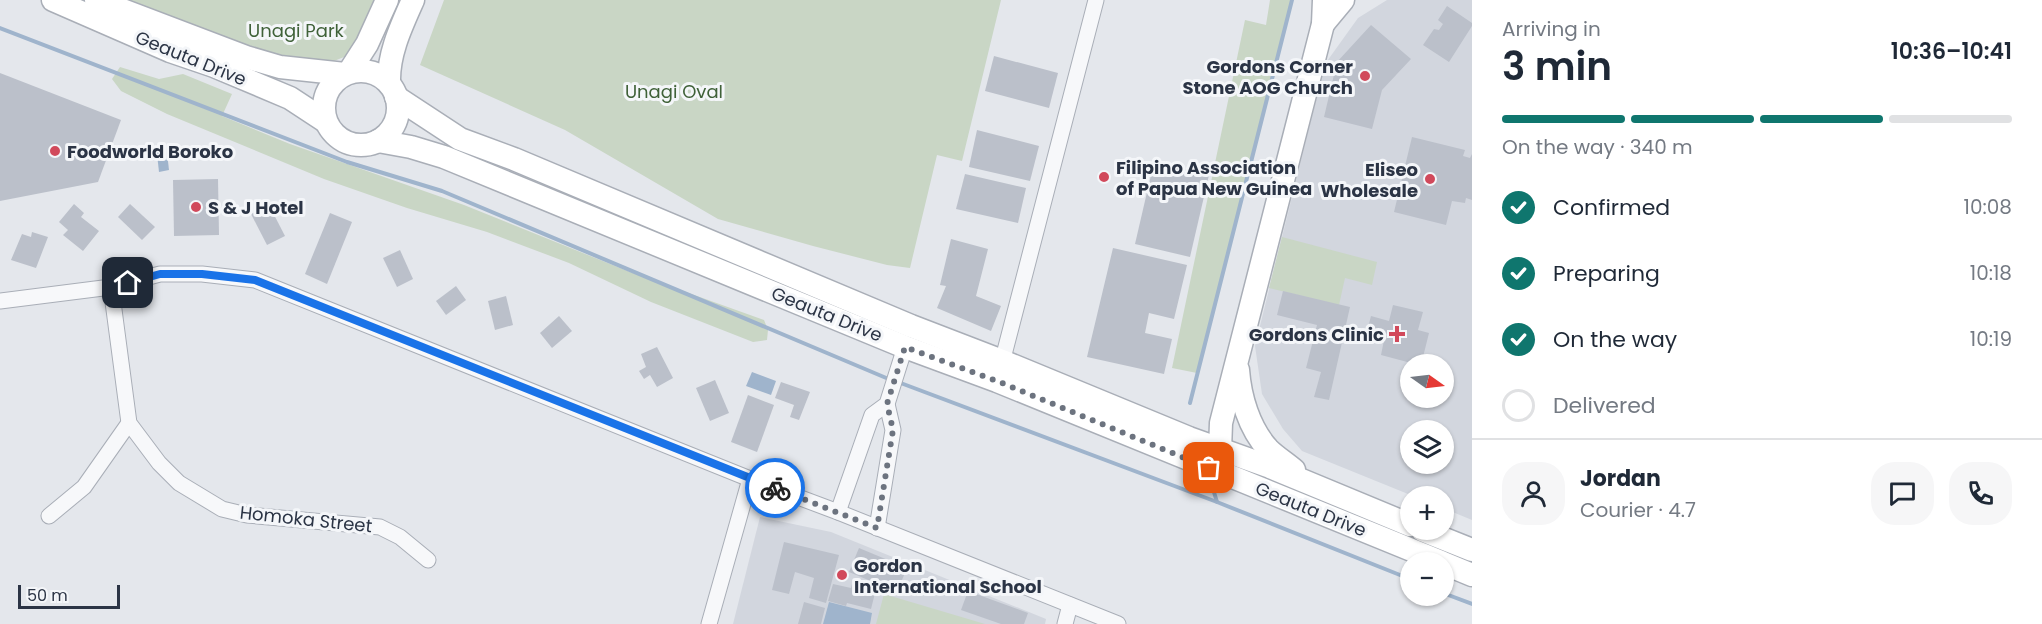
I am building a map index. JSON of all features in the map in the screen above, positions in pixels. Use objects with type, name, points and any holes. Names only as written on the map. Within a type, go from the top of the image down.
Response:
[{"type":"main road","name":"Geauta Drive","points":[[53,0],[170,51],[214,66],[290,98],[326,121],[332,132],[347,142],[366,145],[378,141],[411,147],[444,157],[903,353],[999,371],[1189,438],[1217,460],[1310,484],[1400,521]]},
{"type":"main road","name":"Geauta Drive","points":[[96,0],[235,53],[280,67],[347,73],[360,70],[381,76],[392,90],[460,140],[514,159],[911,326],[999,371],[1217,460],[1418,552]]},
{"type":"main road","points":[[326,121],[323,107],[326,94],[334,82],[347,73],[367,44],[387,0]]},
{"type":"main road","points":[[378,141],[393,127],[398,107],[392,90],[388,66],[413,0]]},
{"type":"main road","points":[[1217,460],[1221,423],[1323,24],[1324,0]]},
{"type":"main road","points":[[1323,24],[1343,0]]},
{"type":"main road","points":[[1237,359],[1239,382],[1251,424],[1268,448],[1310,484]]},
{"type":"main road","points":[[1189,438],[1202,435],[1221,423]]},
{"type":"main road","points":[[1447,540],[1472,550]]},
{"type":"main road","name":"Geauta Drive","points":[[1454,568],[1472,575]]},
{"type":"street","points":[[999,371],[1096,0]]},
{"type":"street","points":[[0,301],[111,287],[160,274],[202,274],[255,280],[1119,624]]},
{"type":"street","name":"Homoka Street","points":[[111,287],[129,423],[159,464],[179,483],[222,509],[247,515],[380,527],[400,537],[428,560]]},
{"type":"street","points":[[877,528],[893,430],[887,404],[903,353]]},
{"type":"street","points":[[838,512],[872,415],[887,404]]},
{"type":"street","points":[[49,516],[84,487],[129,423]]},
{"type":"street","points":[[709,624],[750,479]]},
{"type":"street","points":[[1065,624],[1070,605]]},
{"type":"shaded area","points":[[1387,0],[1472,0],[1472,520],[1454,513],[1454,486],[1400,486],[1400,491],[1302,451],[1283,429],[1262,394],[1255,346],[1325,64],[1358,18]]},
{"type":"shaded area","name":"Gordon International School","points":[[760,517],[831,532],[1046,619],[1045,624],[733,624]]},
{"type":"green space","name":"Unagi Park","points":[[124,0],[376,0],[356,48],[349,55],[334,61],[292,60],[261,55]]},
{"type":"green space","name":"Unagi Oval","points":[[444,0],[1001,0],[962,161],[937,155],[910,268],[887,265],[718,219],[565,130],[420,65]]},
{"type":"green space","points":[[1270,0],[1292,0],[1292,4],[1197,373],[1172,368],[1245,20],[1266,25]]},
{"type":"green space","points":[[120,67],[159,79],[183,74],[232,94],[222,116],[290,144],[464,205],[630,272],[764,320],[768,330],[767,340],[753,342],[651,302],[569,263],[487,232],[407,208],[324,179],[167,114],[121,91],[112,79]]},
{"type":"green space","points":[[1282,237],[1377,262],[1372,285],[1345,278],[1339,305],[1269,288]]},
{"type":"green space","points":[[884,594],[985,624],[876,624]]},
{"type":"water","points":[[166,144],[169,170],[159,172],[156,145]]},
{"type":"water","points":[[752,372],[776,381],[771,395],[746,386]]},
{"type":"water","points":[[829,602],[872,613],[870,624],[823,624]]},
{"type":"building","points":[[1447,6],[1472,23],[1449,62],[1423,45],[1434,29],[1439,30],[1443,24],[1438,20]]},
{"type":"building","name":"Gordons Corner Stone AOG Church","points":[[1371,25],[1411,59],[1382,90],[1372,129],[1324,117],[1337,62]]},
{"type":"building","points":[[994,56],[1058,73],[1049,108],[985,91]]},
{"type":"building","name":"Foodworld Boroko","points":[[0,73],[121,120],[98,182],[0,201]]},
{"type":"building","points":[[977,130],[1039,146],[1030,181],[969,167]]},
{"type":"building","name":"Eliseo Wholesale","points":[[1412,137],[1465,150],[1463,156],[1470,158],[1472,154],[1472,200],[1466,198],[1465,203],[1452,201],[1446,225],[1394,212]]},
{"type":"building","points":[[1154,162],[1209,175],[1190,257],[1135,244]]},
{"type":"building","points":[[965,174],[1026,188],[1018,223],[956,209]]},
{"type":"building","name":"S & J Hotel","points":[[218,179],[219,235],[174,236],[173,180]]},
{"type":"building","points":[[74,204],[84,213],[81,217],[99,231],[83,251],[63,235],[68,230],[59,222]]},
{"type":"building","points":[[130,204],[155,227],[142,240],[118,217]]},
{"type":"building","points":[[269,205],[285,236],[267,245],[251,214]]},
{"type":"building","points":[[330,213],[352,222],[327,284],[305,274]]},
{"type":"building","points":[[32,232],[48,237],[36,268],[11,260],[22,234],[31,237]]},
{"type":"building","points":[[951,239],[988,249],[976,296],[1001,306],[991,331],[937,308],[946,286],[940,285]]},
{"type":"building","points":[[1113,248],[1187,265],[1174,319],[1149,313],[1145,333],[1172,339],[1164,374],[1087,357]]},
{"type":"building","points":[[400,250],[413,279],[397,287],[383,258]]},
{"type":"building","points":[[456,286],[466,300],[446,315],[436,301]]},
{"type":"building","points":[[1283,291],[1350,307],[1329,400],[1314,397],[1321,372],[1306,368],[1317,325],[1277,315]]},
{"type":"building","points":[[506,296],[513,325],[495,330],[488,301]]},
{"type":"building","name":"Gordons Clinic","points":[[1393,305],[1423,312],[1418,330],[1429,333],[1424,354],[1400,354],[1400,360],[1381,355],[1384,340],[1366,335],[1371,316],[1389,321]]},
{"type":"building","points":[[559,316],[572,331],[552,348],[540,333]]},
{"type":"building","points":[[657,347],[673,378],[657,387],[650,375],[644,379],[639,371],[646,367],[641,354]]},
{"type":"building","points":[[715,380],[729,413],[710,421],[696,388]]},
{"type":"building","points":[[781,382],[810,392],[799,420],[790,417],[794,405],[775,398]]},
{"type":"building","points":[[748,395],[774,405],[757,452],[731,442]]},
{"type":"building","points":[[784,542],[839,555],[826,603],[809,598],[814,578],[795,572],[789,594],[772,590]]},
{"type":"building","points":[[859,548],[907,568],[897,592],[849,572]]},
{"type":"building","points":[[833,584],[851,588],[852,584],[876,589],[871,609],[828,601]]},
{"type":"building","points":[[968,591],[1028,613],[1024,624],[1001,624],[961,610]]},
{"type":"building","points":[[804,602],[825,608],[821,624],[798,624]]},
{"type":"waterway","points":[[1190,403],[1292,0]]},
{"type":"waterway","points":[[0,28],[347,162],[442,191],[891,380]]},
{"type":"waterway","points":[[898,382],[1217,502],[1400,575]]},
{"type":"waterway","points":[[1209,476],[1217,502]]},
{"type":"waterway","points":[[1454,597],[1472,604]]},
{"type":"way so far","points":[[775,488],[877,528],[893,430],[887,404],[905,347],[997,381],[1209,468]]},
{"type":"place","name":"Gordons Corner Stone AOG Church","points":[[1365,76]]},
{"type":"place","name":"Foodworld Boroko","points":[[55,151]]},
{"type":"place","name":"Filipino Association of Papua New Guinea","points":[[1104,177]]},
{"type":"place","name":"Eliseo Wholesale","points":[[1430,179]]},
{"type":"place","name":"S & J Hotel","points":[[196,207]]},
{"type":"place","name":"Gordons Clinic","points":[[1397,334]]},
{"type":"place","name":"Gordon International School","points":[[842,575]]},
{"type":"route","points":[[128,283],[160,274],[202,274],[255,280],[775,488]]}]
